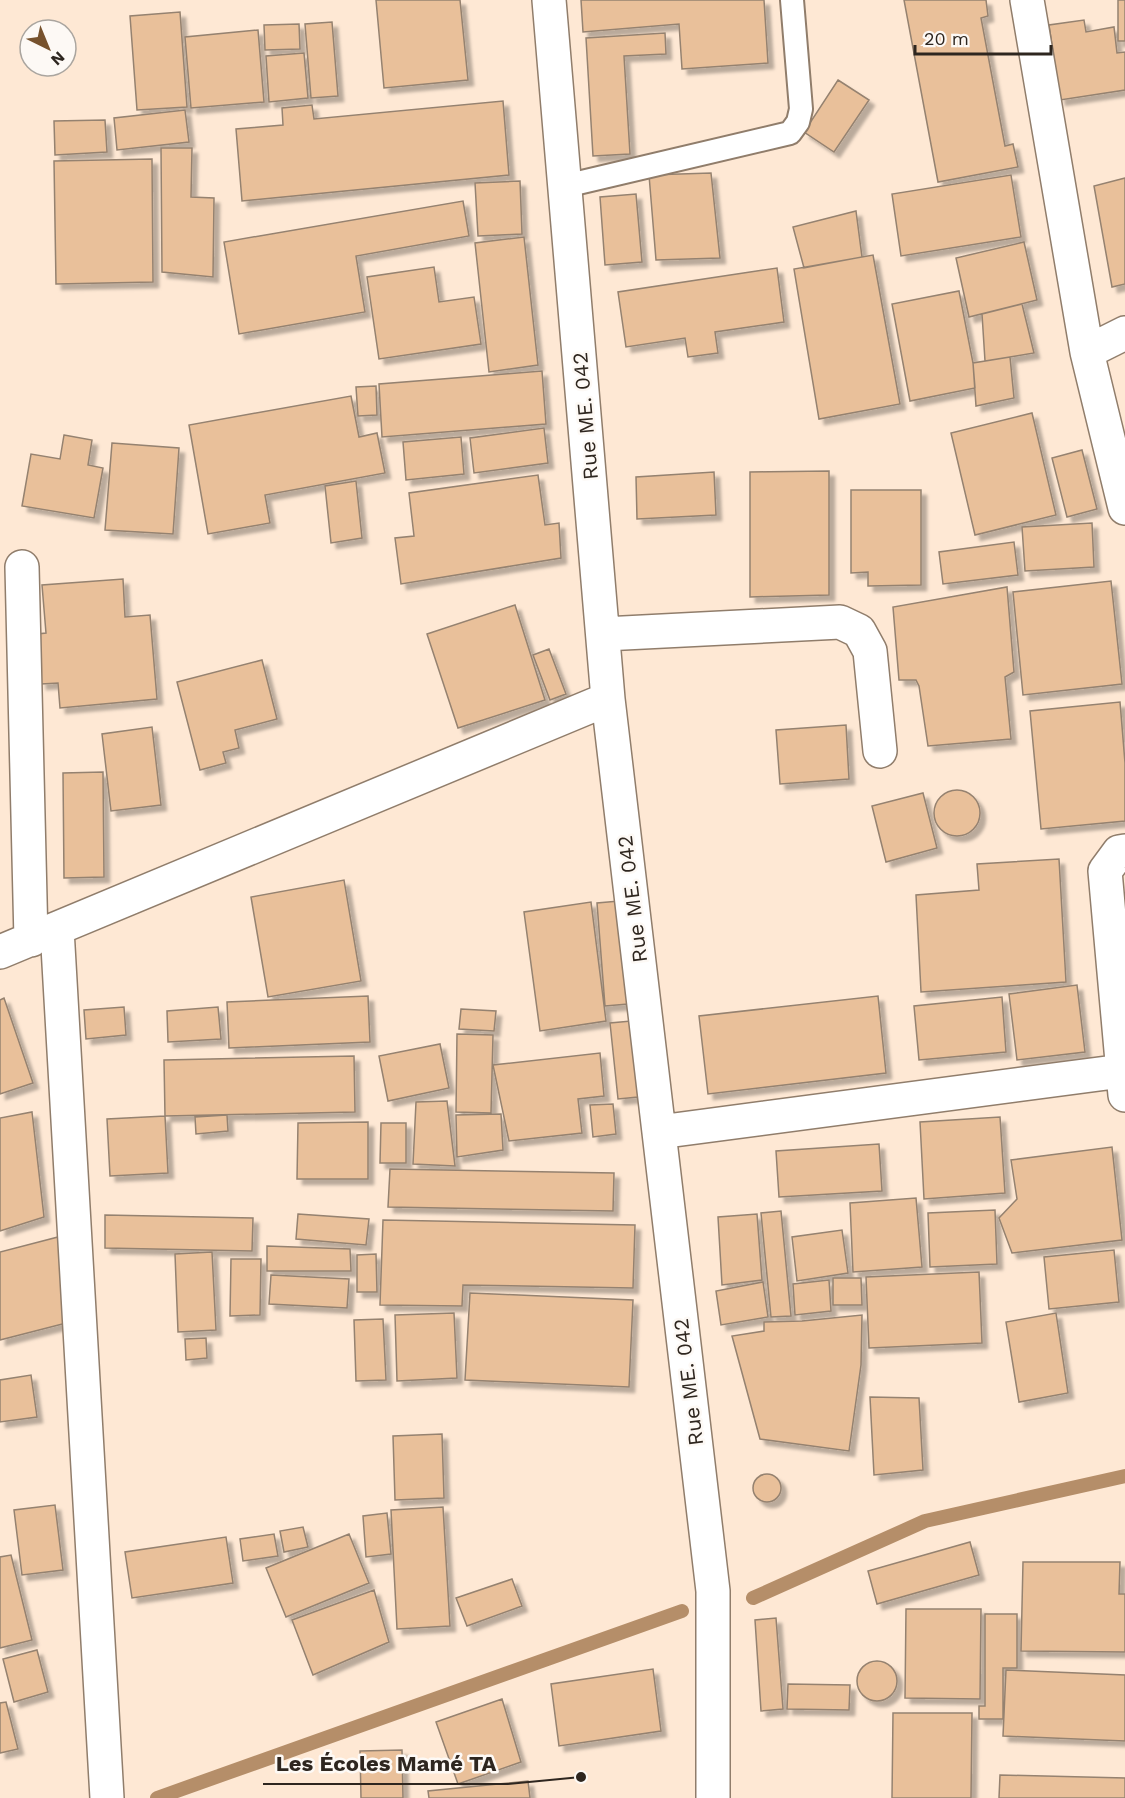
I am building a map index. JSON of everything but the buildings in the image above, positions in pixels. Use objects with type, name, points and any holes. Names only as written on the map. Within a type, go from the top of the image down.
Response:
[{"type":"street","name":"Rue ME. 042","points":[[549,0],[608,699],[713,1591],[712,1798]]},
{"type":"street","points":[[1027,0],[1087,352],[1125,508]]},
{"type":"street","points":[[1087,352],[1125,333]]},
{"type":"street","points":[[22,567],[44,935],[107,1798]]},
{"type":"street","points":[[604,633],[840,622],[860,631],[870,651],[880,751]]},
{"type":"street","points":[[0,952],[608,699]]},
{"type":"street","points":[[659,1132],[1124,1083],[1105,871],[1119,852],[1125,851]]},
{"type":"lane","points":[[565,186],[790,133],[798,122],[801,108],[792,0]]},
{"type":"waterway","points":[[753,1598],[925,1521],[1125,1476]]},
{"type":"waterway","points":[[157,1798],[682,1611]]},
{"type":"place","name":"Les Écoles Mamé TA","points":[[581,1777]]}]
